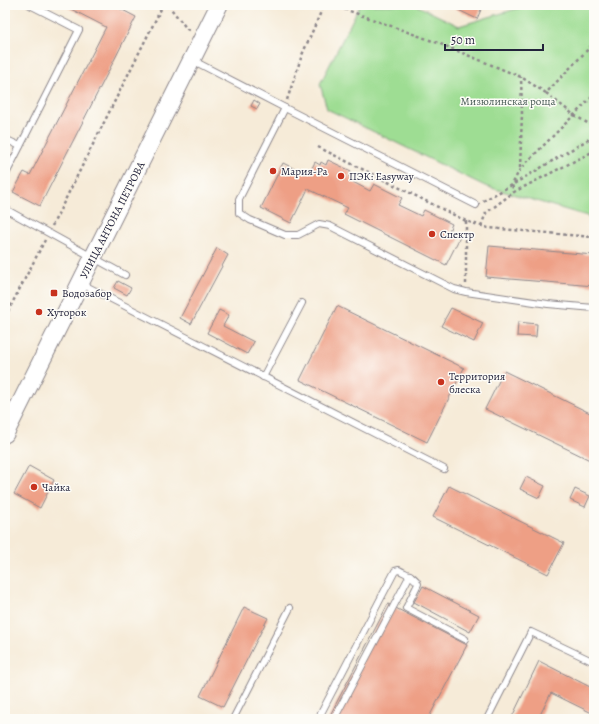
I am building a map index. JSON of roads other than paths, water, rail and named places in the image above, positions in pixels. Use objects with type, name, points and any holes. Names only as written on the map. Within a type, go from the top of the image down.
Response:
[{"type":"street","name":"УЛИЦА АНТОНА ПЕТРОВА","points":[[5,433],[219,5]]},
{"type":"lane","points":[[5,176],[79,30],[30,5]]},
{"type":"lane","points":[[192,60],[476,205]]},
{"type":"lane","points":[[285,108],[239,199],[240,213],[250,220],[285,235],[298,235],[319,224],[330,226],[454,289],[548,304],[594,308]]},
{"type":"lane","points":[[5,139],[20,146]]},
{"type":"lane","points":[[5,209],[125,275]]},
{"type":"lane","points":[[80,284],[444,469]]},
{"type":"lane","points":[[263,377],[302,303]]},
{"type":"lane","points":[[318,719],[395,571],[399,570],[410,575],[416,579],[418,584],[406,608],[465,640]]},
{"type":"lane","points":[[334,719],[410,575]]},
{"type":"lane","points":[[233,719],[290,608]]},
{"type":"lane","points":[[487,719],[531,632],[594,662]]},
{"type":"place","name":"Мария-Ра","points":[[273,171]]},
{"type":"place","name":"ПЭК: Easyway","points":[[341,176]]},
{"type":"place","name":"Спектр","points":[[432,234]]},
{"type":"place","name":"Водозабор","points":[[54,293]]},
{"type":"place","name":"Хуторок","points":[[39,312]]},
{"type":"place","name":"Территория блеска","points":[[441,382]]},
{"type":"place","name":"Чайка","points":[[34,487]]},
{"type":"park label","name":"Мизюлинская роща","points":[[508,101]]}]
